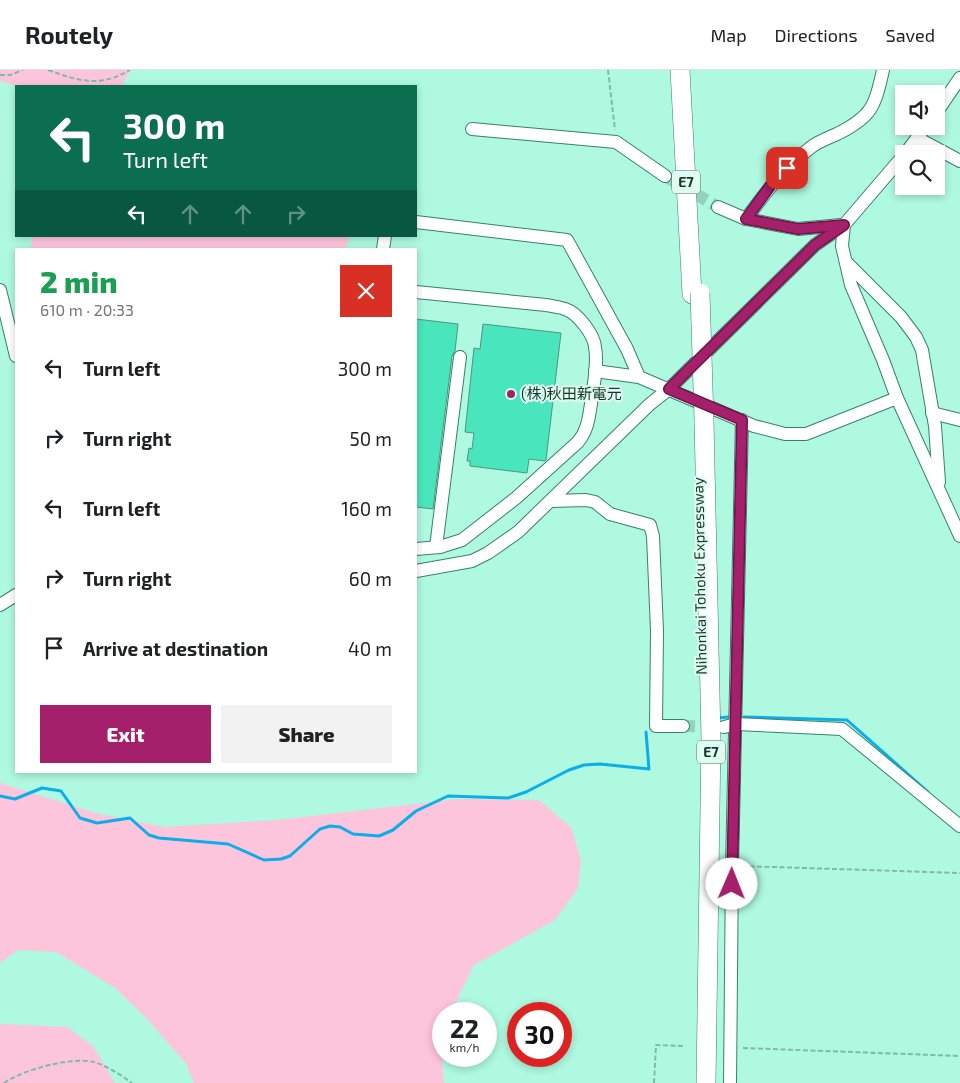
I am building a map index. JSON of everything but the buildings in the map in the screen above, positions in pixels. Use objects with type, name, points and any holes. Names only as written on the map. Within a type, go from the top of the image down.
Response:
[{"type":"highway","name":"Nihonkai Tohoku Expressway","points":[[680,70],[696,293]]},
{"type":"highway","name":"Nihonkai Tohoku Expressway","points":[[690,70],[711,739],[706,1083]]},
{"type":"highway","name":"Nihonkai Tohoku Expressway","points":[[695,1083],[701,764],[701,420]]},
{"type":"street","points":[[746,219],[776,178],[798,158],[812,146],[853,126],[869,113],[876,101],[884,70]]},
{"type":"street","points":[[945,100],[960,78]]},
{"type":"street","points":[[472,129],[616,142],[665,176]]},
{"type":"street","points":[[911,145],[919,135]]},
{"type":"street","points":[[917,138],[960,161]]},
{"type":"street","points":[[417,571],[472,561],[518,532],[650,404],[669,389],[815,245],[844,225],[895,165]]},
{"type":"street","points":[[718,207],[746,219],[798,229],[844,225]]},
{"type":"street","points":[[417,222],[567,240],[628,349],[639,378]]},
{"type":"street","points":[[844,225],[842,246],[851,285],[897,398],[960,536]]},
{"type":"street","points":[[846,263],[902,316],[916,336],[924,359],[935,426],[940,489]]},
{"type":"street","points":[[0,290],[15,352]]},
{"type":"street","points":[[417,292],[546,305],[566,309],[576,314],[583,322],[596,346],[595,371],[588,424],[585,434],[578,442],[516,498],[462,540],[436,547],[417,549]]},
{"type":"street","points":[[436,547],[460,357]]},
{"type":"street","points":[[595,371],[639,378],[754,426],[785,434],[806,434],[897,398]]},
{"type":"street","points":[[932,413],[960,420]]},
{"type":"street","points":[[730,1083],[732,866],[730,726],[742,420]]},
{"type":"street","points":[[551,501],[586,500],[595,502],[610,514],[650,525],[653,536],[657,631],[656,726],[683,726]]},
{"type":"street","points":[[0,604],[15,596]]},
{"type":"street","points":[[730,726],[842,728],[960,826]]},
{"type":"path","points":[[0,75],[10,75],[23,70]]},
{"type":"path","points":[[48,70],[79,81],[97,82],[122,75],[130,70]]},
{"type":"path","points":[[608,70],[616,142]]},
{"type":"path","points":[[732,866],[960,873]]},
{"type":"path","points":[[654,1083],[656,1045],[684,1046]]},
{"type":"path","points":[[731,1047],[960,1056]]},
{"type":"path","points":[[4,1083],[37,1068],[56,1063],[84,1062],[94,1062],[120,1074],[132,1083]]},
{"type":"shaded area","points":[[0,70],[131,70],[122,85],[15,86],[0,81]]},
{"type":"shaded area","points":[[32,237],[349,237],[346,248],[31,248]]},
{"type":"shaded area","points":[[0,783],[96,813],[165,827],[277,820],[458,799],[539,800],[571,827],[581,860],[578,888],[555,920],[474,965],[456,1002],[432,1002],[432,1067],[443,1067],[444,1083],[194,1083],[186,1064],[147,1019],[115,988],[56,952],[18,950],[0,963]]},
{"type":"shaded area","points":[[0,1024],[67,1027],[93,1046],[115,1083],[0,1083]]},
{"type":"waterway","points":[[717,718],[729,717]]},
{"type":"waterway","points":[[744,717],[847,720],[928,792]]},
{"type":"waterway","points":[[0,796],[15,799],[42,788],[61,791],[80,818],[97,823],[130,818],[149,835],[159,838],[228,844],[264,860],[281,859],[290,856],[320,829],[330,826],[340,827],[353,834],[379,836],[393,830],[416,811],[448,796],[508,798],[526,792],[569,770],[584,765],[600,764],[649,769],[646,732]]},
{"type":"tunnel","points":[[665,176],[718,207]]},
{"type":"tunnel","points":[[683,726],[719,727]]},
{"type":"place","name":"(株)秋田新電元","points":[[511,394]]},
{"type":"route","points":[[732,884],[742,420],[669,389],[815,245],[844,225],[798,229],[746,219],[776,178],[787,168]]}]
